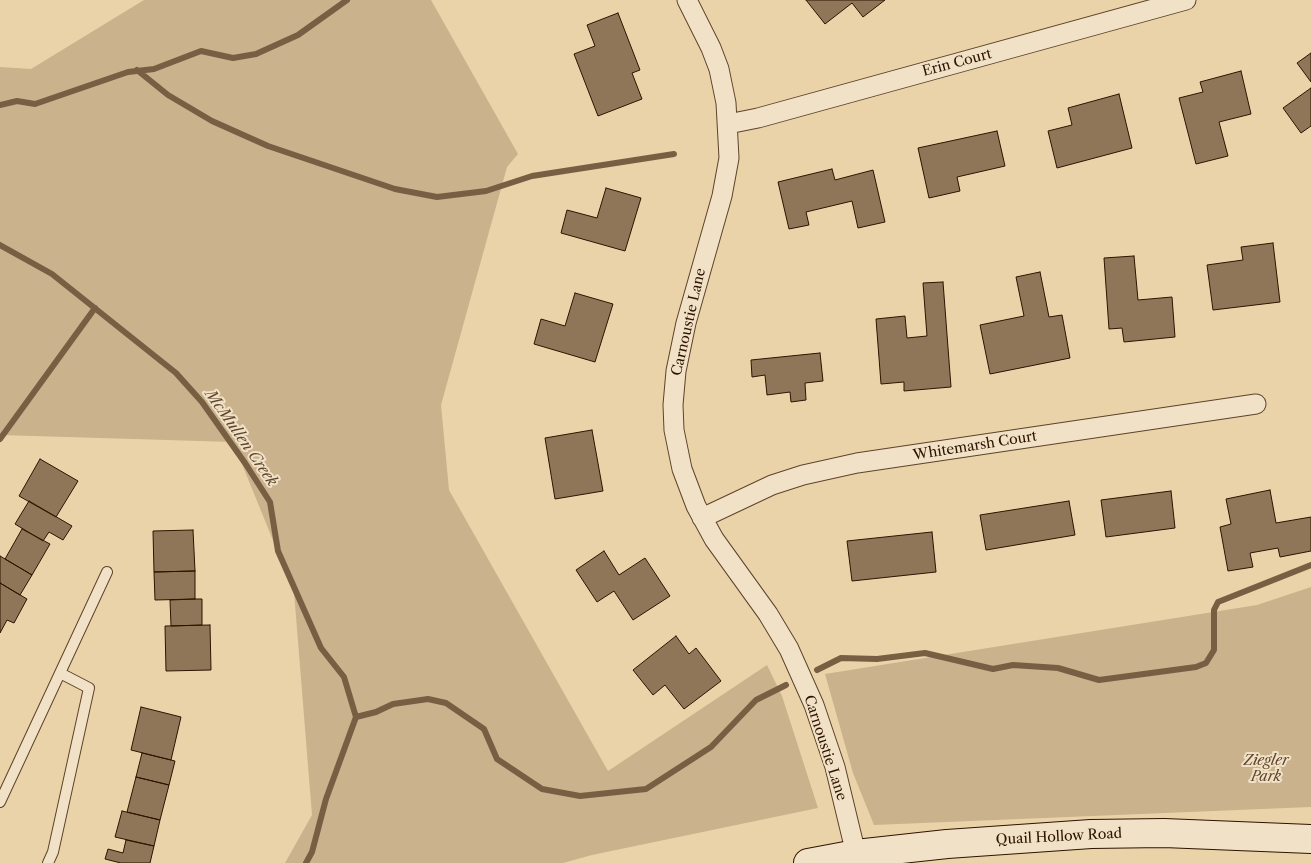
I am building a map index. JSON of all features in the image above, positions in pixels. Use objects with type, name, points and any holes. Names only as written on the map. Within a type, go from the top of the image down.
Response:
[{"type":"main road","name":"Quail Hollow Road","points":[[808,863],[856,854],[947,844],[1091,834],[1164,834],[1311,839]]},
{"type":"street","name":"Carnoustie Lane","points":[[687,0],[711,48],[719,69],[726,103],[729,158],[722,196],[686,323],[676,370],[673,405],[674,430],[682,469],[702,518],[714,539],[768,614],[795,664],[814,705],[835,766],[856,854]]},
{"type":"street","name":"Erin Court","points":[[728,124],[758,118],[1186,0]]},
{"type":"street","name":"Whitemarsh Court","points":[[702,518],[772,485],[830,469],[876,460],[1256,404]]},
{"type":"lane","points":[[0,802],[107,572]]},
{"type":"lane","points":[[48,863],[53,852],[89,688],[60,673]]},
{"type":"green space","points":[[144,0],[431,0],[518,154],[507,167],[441,405],[449,490],[608,771],[767,665],[782,696],[818,808],[592,855],[563,863],[285,863],[312,815],[294,592],[233,442],[0,435],[0,67],[31,69]]},
{"type":"green space","name":"Ziegler Park","points":[[1311,587],[1311,807],[874,825],[853,773],[825,674],[1257,605]]},
{"type":"building","points":[[806,0],[885,0],[863,17],[852,3],[825,24]]},
{"type":"building","points":[[618,13],[640,70],[632,73],[642,99],[598,116],[574,54],[595,46],[587,25]]},
{"type":"building","points":[[1311,53],[1311,82],[1297,63]]},
{"type":"building","points":[[1241,71],[1251,114],[1219,122],[1228,156],[1196,164],[1179,98],[1203,92],[1200,82]]},
{"type":"building","points":[[1311,88],[1311,126],[1301,133],[1283,108]]},
{"type":"building","points":[[1119,94],[1132,148],[1057,168],[1048,131],[1072,125],[1068,108]]},
{"type":"building","points":[[997,131],[1005,166],[957,177],[960,191],[929,198],[918,148]]},
{"type":"building","points":[[832,169],[835,180],[873,170],[885,222],[858,228],[852,201],[806,212],[809,225],[789,229],[778,182]]},
{"type":"building","points":[[606,188],[641,198],[625,251],[561,233],[567,210],[597,218]]},
{"type":"building","points":[[1273,243],[1280,302],[1213,310],[1207,265],[1243,260],[1241,247]]},
{"type":"building","points":[[1134,256],[1138,300],[1172,297],[1175,337],[1124,342],[1122,328],[1109,329],[1104,258]]},
{"type":"building","points":[[1040,272],[1049,317],[1062,315],[1070,358],[990,374],[980,325],[1024,316],[1016,277]]},
{"type":"building","points":[[943,282],[951,387],[904,391],[904,382],[881,384],[876,319],[905,316],[907,338],[927,336],[923,283]]},
{"type":"building","points":[[575,293],[613,304],[595,362],[534,344],[541,319],[565,326]]},
{"type":"building","points":[[820,353],[823,381],[805,383],[806,400],[791,402],[790,392],[767,395],[765,375],[752,377],[751,360]]},
{"type":"building","points":[[592,430],[603,491],[555,499],[545,438]]},
{"type":"building","points":[[40,459],[78,481],[56,517],[19,496]]},
{"type":"building","points":[[1270,490],[1276,523],[1311,517],[1311,551],[1280,557],[1278,548],[1250,553],[1253,567],[1228,571],[1220,527],[1231,524],[1226,499]]},
{"type":"building","points":[[1171,491],[1175,528],[1106,537],[1101,500]]},
{"type":"building","points":[[29,501],[72,526],[63,540],[49,532],[43,541],[15,524]]},
{"type":"building","points":[[1069,501],[1075,535],[986,550],[980,515]]},
{"type":"building","points":[[22,529],[50,544],[32,575],[5,559]]},
{"type":"building","points":[[193,530],[195,571],[154,572],[153,531]]},
{"type":"building","points":[[932,532],[936,572],[852,581],[847,541]]},
{"type":"building","points":[[604,551],[619,575],[645,558],[670,596],[633,620],[614,591],[597,602],[576,570]]},
{"type":"building","points":[[0,556],[32,575],[20,595],[0,583]]},
{"type":"building","points":[[195,571],[195,599],[155,600],[154,572]]},
{"type":"building","points":[[0,583],[27,599],[14,623],[7,620],[0,633]]},
{"type":"building","points":[[202,599],[202,625],[171,626],[170,600]]},
{"type":"building","points":[[210,625],[211,670],[166,671],[165,626]]},
{"type":"building","points":[[676,636],[689,654],[696,648],[721,681],[684,709],[665,685],[653,695],[633,670]]},
{"type":"building","points":[[141,707],[181,717],[171,760],[131,750]]},
{"type":"building","points":[[142,753],[175,761],[169,785],[136,777]]},
{"type":"building","points":[[136,777],[169,785],[160,820],[127,812]]},
{"type":"building","points":[[122,811],[160,820],[154,846],[115,837]]},
{"type":"building","points":[[126,840],[154,846],[150,863],[121,863],[105,859],[108,849],[123,853]]},
{"type":"waterway","points":[[0,105],[17,101],[35,104],[128,72],[154,69],[201,51],[233,58],[256,54],[298,35],[347,0]]},
{"type":"waterway","points":[[137,70],[168,95],[212,121],[268,146],[395,189],[437,197],[486,191],[532,176],[674,154]]},
{"type":"waterway","name":"McMullen Creek","points":[[0,245],[52,274],[176,373],[202,402],[270,502],[278,551],[321,648],[344,677],[356,717],[326,799],[312,852],[306,863]]},
{"type":"waterway","points":[[0,439],[95,308]]},
{"type":"waterway","points":[[817,670],[841,658],[877,659],[925,653],[993,669],[1013,665],[1058,668],[1099,680],[1196,667],[1206,663],[1214,650],[1214,610],[1218,602],[1311,565]]},
{"type":"waterway","points":[[356,717],[376,712],[393,704],[428,699],[446,703],[484,729],[497,759],[542,789],[580,796],[646,789],[711,747],[756,700],[786,685]]}]
